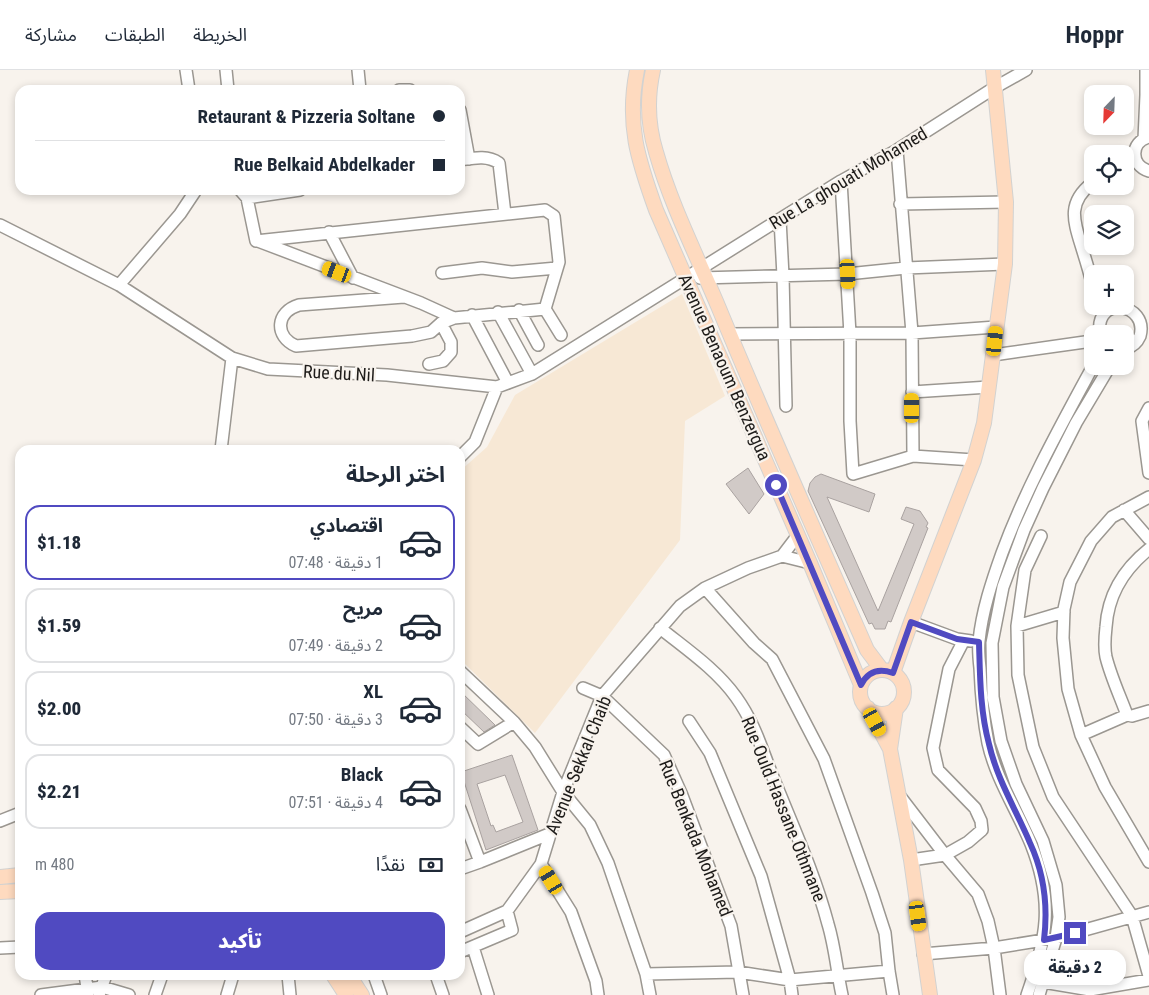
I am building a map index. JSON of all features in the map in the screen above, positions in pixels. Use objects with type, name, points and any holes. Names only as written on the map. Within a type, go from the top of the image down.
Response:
[{"type":"main road","name":"Avenue Benaoum Benzergua","points":[[637,70],[633,89],[632,110],[634,134],[640,166],[656,210],[798,534],[861,685]]},
{"type":"main road","name":"Avenue Benaoum Benzergua","points":[[653,70],[650,81],[649,117],[656,152],[677,210],[863,640],[870,654],[887,672]]},
{"type":"main road","points":[[887,672],[911,622],[974,460],[984,423],[1005,264],[1006,202],[993,70]]},
{"type":"main road","points":[[868,708],[882,714],[896,708],[901,702],[903,694],[903,686],[899,679],[887,672],[876,671],[867,676],[861,685],[861,698],[890,749],[911,860],[930,995]]},
{"type":"main road","points":[[890,749],[896,708]]},
{"type":"main road","points":[[0,877],[15,876]]},
{"type":"main road","points":[[0,892],[15,891]]},
{"type":"main road","points":[[342,983],[362,995]]},
{"type":"street","points":[[186,70],[188,85]]},
{"type":"street","points":[[226,70],[228,85]]},
{"type":"street","points":[[358,70],[360,85]]},
{"type":"street","name":"Rue La ghouati Mohamed","points":[[705,273],[780,219],[1026,70]]},
{"type":"street","points":[[1146,70],[1146,138],[1140,141],[1135,149],[1135,160],[1142,168],[1149,170]]},
{"type":"street","points":[[896,150],[912,333],[913,456]]},
{"type":"street","points":[[465,160],[493,159],[499,163],[505,214]]},
{"type":"street","points":[[841,181],[848,274],[850,421],[853,474],[913,456],[974,460]]},
{"type":"street","points":[[1084,191],[1076,203],[1074,221],[1087,265]]},
{"type":"street","points":[[119,285],[180,214],[193,195]]},
{"type":"street","points":[[247,195],[256,241]]},
{"type":"street","points":[[900,204],[1006,202]]},
{"type":"street","points":[[256,241],[545,210],[554,216],[559,262],[545,308],[561,335]]},
{"type":"street","points":[[780,219],[786,406]]},
{"type":"street","name":"Rue du Nil","points":[[0,225],[119,285],[232,358],[268,369],[387,375],[502,385],[532,374],[686,278]]},
{"type":"street","points":[[329,232],[353,278]]},
{"type":"street","points":[[256,241],[454,318]]},
{"type":"street","points":[[686,278],[705,273],[783,276],[848,274],[906,268],[1005,264]]},
{"type":"street","points":[[442,272],[482,268],[512,272],[557,268]]},
{"type":"street","points":[[404,297],[299,305],[289,308],[283,315],[282,334],[289,343],[296,346],[412,336],[430,332],[441,323],[454,318],[545,308]]},
{"type":"street","points":[[519,310],[538,345]]},
{"type":"street","points":[[498,312],[532,374]]},
{"type":"street","points":[[1134,312],[1145,321],[1141,334],[1134,344]]},
{"type":"street","points":[[465,452],[475,442],[502,385],[472,315]]},
{"type":"street","points":[[429,364],[442,361],[451,352],[451,342],[441,323]]},
{"type":"street","points":[[730,334],[912,333],[996,327]]},
{"type":"street","points":[[993,355],[1084,342]]},
{"type":"street","points":[[222,445],[232,358]]},
{"type":"street","points":[[1027,995],[1044,940],[1046,917],[1044,887],[1031,845],[1005,789],[989,744],[981,697],[979,642],[991,584],[1013,525],[1036,475],[1089,375]]},
{"type":"street","points":[[1039,995],[1056,938],[1059,917],[1056,885],[1043,840],[1016,784],[1001,741],[993,697],[992,643],[1003,587],[1024,530],[1076,423],[1105,375]]},
{"type":"street","points":[[912,392],[989,387]]},
{"type":"street","points":[[1149,408],[1146,420],[1149,473]]},
{"type":"street","points":[[1149,496],[1112,517],[1091,541],[1070,582],[1064,612],[1063,638],[1068,689],[1081,735],[1105,787],[1149,862]]},
{"type":"street","points":[[1124,510],[1149,540]]},
{"type":"street","points":[[798,534],[782,556],[810,563]]},
{"type":"street","points":[[1040,536],[1026,570],[1017,626],[1018,675],[1033,747],[1053,797],[1132,916],[1149,978],[1090,990],[1043,982]]},
{"type":"street","points":[[1127,715],[1106,656],[1107,612],[1121,578],[1138,558],[1149,549]]},
{"type":"street","name":"Avenue Sekkal Chaib","points":[[465,930],[507,911],[542,864],[549,834],[563,792],[602,696],[680,606],[705,588],[748,568],[782,556]]},
{"type":"street","points":[[705,588],[754,643],[772,659],[824,759],[885,933],[893,995]]},
{"type":"street","points":[[1017,626],[1064,612]]},
{"type":"street","points":[[911,622],[957,639],[979,642]]},
{"type":"street","name":"Rue Ould Hassane Othmane","points":[[660,628],[700,659],[721,680],[735,695],[754,725],[774,781],[805,855],[829,925],[842,995]]},
{"type":"street","points":[[911,860],[945,855],[968,842],[982,830],[981,821],[975,808],[938,770],[933,748],[949,669],[964,640]]},
{"type":"street","points":[[465,676],[514,722],[535,747],[563,792],[590,826],[608,863],[646,974],[650,995]]},
{"type":"street","name":"Rue Benkada Mohamed","points":[[584,688],[602,696],[664,755],[681,793],[731,926],[743,995]]},
{"type":"street","points":[[1081,735],[1127,715],[1132,716],[1149,711]]},
{"type":"street","points":[[689,721],[710,753],[761,876],[790,980],[792,995]]},
{"type":"street","points":[[465,732],[478,744],[514,722]]},
{"type":"street","points":[[899,795],[978,894],[988,921],[994,948],[1000,995]]},
{"type":"street","points":[[0,821],[15,815]]},
{"type":"street","points":[[465,831],[480,862]]},
{"type":"street","points":[[465,867],[549,834]]},
{"type":"street","points":[[542,864],[571,912],[596,981],[598,995]]},
{"type":"street","points":[[465,950],[512,930],[507,911]]},
{"type":"street","points":[[924,954],[994,948],[1056,938],[1149,912]]},
{"type":"street","points":[[0,948],[15,947]]},
{"type":"street","points":[[473,947],[488,995]]},
{"type":"street","points":[[646,974],[738,972],[790,980],[889,971]]},
{"type":"street","points":[[155,995],[160,980]]},
{"type":"street","points":[[227,995],[232,980]]},
{"type":"street","points":[[288,980],[290,995]]},
{"type":"street","points":[[376,980],[381,995]]},
{"type":"street","points":[[438,980],[443,995]]},
{"type":"street","points":[[41,995],[88,991],[130,995]]},
{"type":"shaded area","points":[[682,294],[725,396],[685,421],[680,540],[535,733],[465,664],[465,467],[487,447],[515,395]]},
{"type":"building","points":[[748,468],[764,494],[749,514],[726,484]]},
{"type":"building","points":[[821,474],[875,494],[869,512],[827,497],[878,611],[914,524],[901,519],[906,507],[920,511],[928,523],[926,527],[928,528],[891,622],[888,621],[885,629],[875,629],[872,623],[869,624],[808,491],[810,483]]},
{"type":"building","points":[[465,696],[495,725],[484,732],[465,714]]},
{"type":"building","points":[[512,755],[538,830],[486,850],[465,784],[465,771]],"holes":[[[505,775],[523,822],[496,832],[493,825],[491,826],[477,784]]]},
{"type":"route","points":[[776,485],[861,685],[867,676],[876,671],[882,670],[893,673],[911,622],[957,639],[979,642],[981,697],[989,744],[1005,789],[1031,845],[1044,887],[1046,917],[1044,940],[1075,933]]}]
